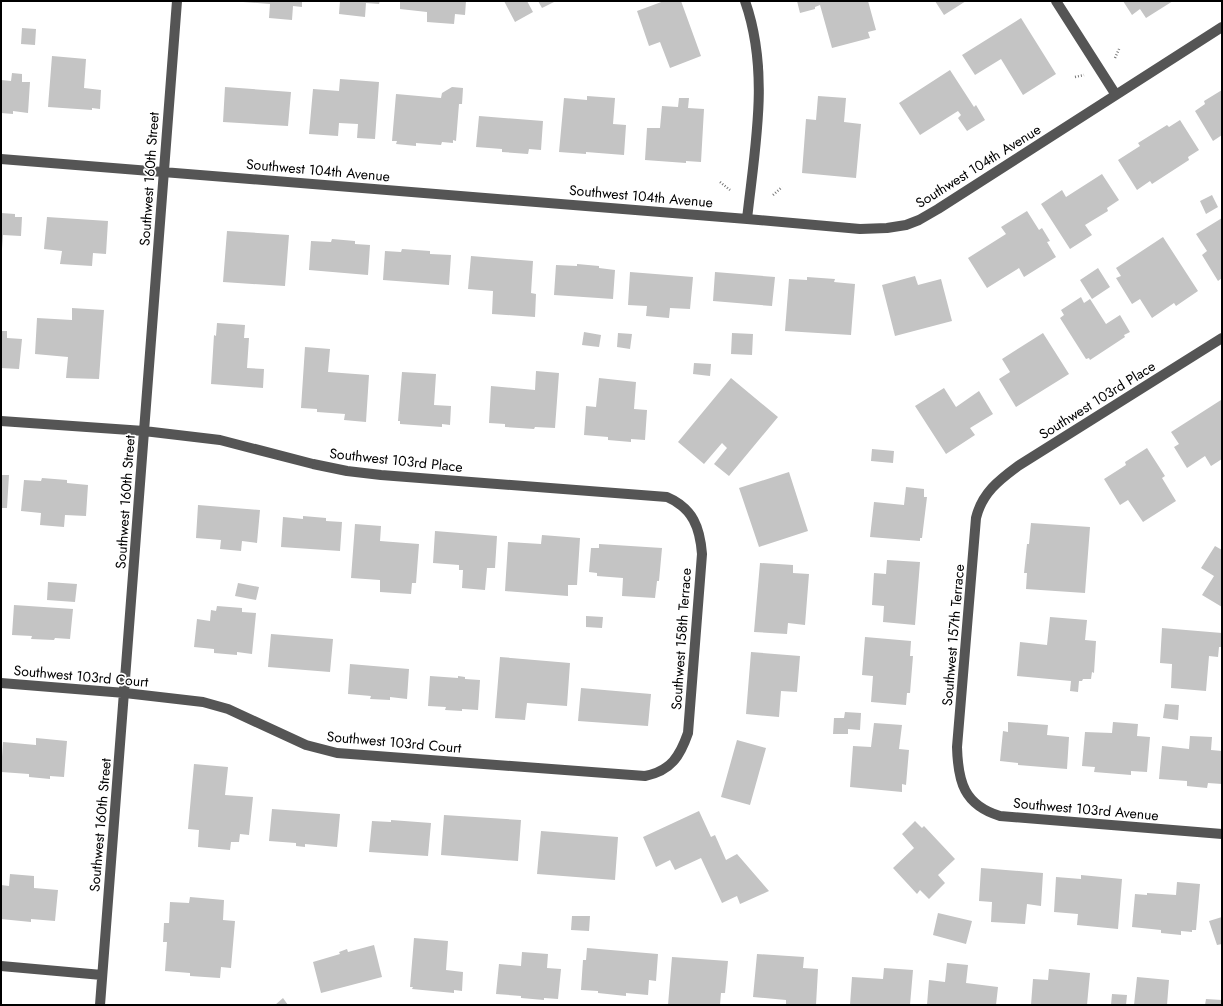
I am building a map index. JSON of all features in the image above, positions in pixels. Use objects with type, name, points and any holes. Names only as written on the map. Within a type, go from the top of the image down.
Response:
[{"type":"street","name":"Southwest 160th Street","points":[[100,1005],[177,1]]},
{"type":"street","points":[[745,1],[757,45],[759,76],[758,111],[747,219]]},
{"type":"street","points":[[1056,1],[1116,94]]},
{"type":"street","name":"Southwest 104th Avenue","points":[[1,159],[860,229],[887,228],[906,225],[938,209],[1222,27]]},
{"type":"street","name":"Southwest 103rd Place","points":[[990,490],[1003,477],[1018,466],[1222,338]]},
{"type":"street","name":"Southwest 103rd Place","points":[[1,421],[144,431],[220,440],[313,464],[358,472],[667,497],[675,500],[690,514]]},
{"type":"street","name":"Southwest 157th Terrace","points":[[962,784],[958,766],[957,748],[976,518],[982,502],[990,490]]},
{"type":"street","name":"Southwest 158th Terrace","points":[[672,764],[688,733],[702,554],[698,528],[690,514]]},
{"type":"street","name":"Southwest 103rd Court","points":[[1,683],[195,700],[228,709],[306,745],[337,753],[645,776],[659,772],[672,764]]},
{"type":"street","name":"Southwest 103rd Avenue","points":[[962,784],[973,802],[1000,816],[1222,834]]},
{"type":"street","points":[[1,966],[102,974]]},
{"type":"path","points":[[1115,58],[1120,47]]},
{"type":"path","points":[[1075,77],[1085,75]]},
{"type":"path","points":[[720,182],[730,190]]},
{"type":"path","points":[[773,195],[782,188]]},
{"type":"building","points":[[243,1],[302,1],[302,7],[293,6],[292,20],[269,18],[270,4]]},
{"type":"building","points":[[340,1],[380,1],[379,4],[366,3],[365,17],[339,14]]},
{"type":"building","points":[[400,1],[466,1],[465,15],[455,14],[454,24],[427,22],[427,12],[400,9]]},
{"type":"building","points":[[504,1],[527,1],[533,12],[515,22]]},
{"type":"building","points":[[538,1],[556,1],[542,8]]},
{"type":"building","points":[[664,1],[681,1],[701,56],[670,68],[660,42],[649,46],[637,11]]},
{"type":"building","points":[[797,1],[868,1],[876,30],[868,32],[870,38],[832,48],[820,5],[815,7],[815,9],[800,13]]},
{"type":"building","points":[[935,1],[966,1],[944,15]]},
{"type":"building","points":[[1123,1],[1173,1],[1146,18],[1140,9],[1132,15]]},
{"type":"building","points":[[1021,18],[1056,74],[1023,95],[1001,59],[975,75],[962,55]]},
{"type":"building","points":[[22,28],[36,29],[35,45],[21,44]]},
{"type":"building","points":[[52,56],[86,59],[84,88],[101,90],[100,109],[92,108],[92,110],[48,107]]},
{"type":"building","points":[[950,70],[974,107],[976,105],[985,120],[967,131],[958,118],[961,115],[958,111],[920,135],[899,103]]},
{"type":"building","points":[[12,73],[22,74],[22,82],[30,82],[28,113],[13,111],[13,114],[1,113],[1,80],[11,81]]},
{"type":"building","points":[[340,79],[379,82],[375,139],[357,138],[358,124],[339,123],[338,136],[309,134],[313,89],[339,91]]},
{"type":"building","points":[[225,87],[291,92],[288,126],[223,122]]},
{"type":"building","points":[[452,87],[463,88],[462,104],[459,104],[456,141],[453,140],[453,143],[442,142],[441,145],[416,143],[416,146],[396,144],[397,141],[392,141],[396,94],[441,98],[442,93]]},
{"type":"building","points":[[1222,90],[1222,135],[1213,141],[1195,111],[1205,104],[1204,101]]},
{"type":"building","points":[[587,96],[615,98],[613,124],[626,125],[624,155],[586,152],[586,154],[559,152],[564,98],[587,100]]},
{"type":"building","points":[[818,96],[846,98],[844,122],[861,124],[856,178],[802,173],[806,119],[816,120]]},
{"type":"building","points":[[679,98],[689,98],[688,108],[704,109],[701,162],[686,161],[686,163],[645,160],[647,128],[660,128],[662,106],[678,107]]},
{"type":"building","points":[[479,116],[543,121],[541,150],[529,149],[528,154],[502,152],[502,149],[476,147]]},
{"type":"building","points":[[1180,120],[1199,150],[1188,157],[1189,160],[1152,184],[1150,181],[1137,190],[1118,160],[1140,146],[1138,143],[1167,125],[1169,127]]},
{"type":"building","points":[[1102,174],[1119,200],[1107,208],[1108,211],[1085,225],[1092,235],[1070,249],[1041,204],[1062,190],[1066,197]]},
{"type":"building","points":[[1212,195],[1218,207],[1206,214],[1200,201]]},
{"type":"building","points":[[1027,211],[1039,230],[1042,228],[1050,241],[1047,242],[1056,257],[1024,277],[1019,268],[987,288],[968,258],[1006,234],[1001,227]]},
{"type":"building","points":[[1,213],[15,214],[15,217],[22,217],[21,236],[3,235],[2,249],[1,249]]},
{"type":"building","points":[[47,217],[108,221],[106,254],[93,253],[92,266],[60,264],[62,251],[44,249]]},
{"type":"building","points":[[1222,218],[1222,278],[1218,281],[1202,255],[1207,251],[1196,234]]},
{"type":"building","points":[[227,231],[289,235],[285,286],[223,282]]},
{"type":"building","points":[[1163,237],[1198,291],[1176,306],[1174,303],[1152,318],[1140,299],[1132,304],[1116,278],[1121,276],[1116,268]]},
{"type":"building","points":[[332,239],[355,241],[355,244],[370,245],[368,275],[309,270],[311,241],[331,242]]},
{"type":"building","points":[[402,249],[430,251],[430,254],[451,255],[449,285],[383,280],[385,251],[401,252]]},
{"type":"building","points":[[471,256],[533,261],[531,293],[536,294],[535,317],[492,314],[493,291],[468,289]]},
{"type":"building","points":[[577,264],[599,266],[599,268],[615,270],[613,299],[554,295],[556,265],[577,266]]},
{"type":"building","points":[[1098,268],[1110,287],[1092,299],[1080,280]]},
{"type":"building","points":[[630,272],[693,277],[690,309],[670,308],[669,318],[646,316],[647,306],[628,305]]},
{"type":"building","points":[[715,272],[775,277],[772,306],[713,301]]},
{"type":"building","points":[[915,276],[918,285],[941,279],[952,321],[895,336],[882,285]]},
{"type":"building","points":[[807,277],[835,279],[834,282],[855,284],[851,335],[785,331],[789,279],[807,280]]},
{"type":"building","points":[[1081,297],[1084,303],[1090,299],[1106,324],[1120,315],[1130,332],[1124,335],[1125,337],[1090,360],[1089,358],[1086,359],[1060,318],[1064,315],[1061,310]]},
{"type":"building","points":[[72,308],[104,310],[99,379],[66,378],[68,357],[35,354],[37,318],[72,320]]},
{"type":"building","points":[[217,323],[245,325],[244,338],[249,338],[247,368],[264,369],[263,388],[211,384],[214,335],[216,336]]},
{"type":"building","points":[[1,331],[7,331],[7,338],[22,339],[19,369],[1,368]]},
{"type":"building","points":[[584,332],[601,335],[599,347],[582,345]]},
{"type":"building","points":[[618,333],[632,334],[630,349],[617,347]]},
{"type":"building","points":[[732,333],[753,334],[752,355],[731,354]]},
{"type":"building","points":[[1043,333],[1069,374],[1016,407],[999,379],[1010,372],[1002,359]]},
{"type":"building","points":[[305,347],[330,349],[328,372],[369,375],[366,422],[344,420],[345,414],[317,412],[317,409],[301,408]]},
{"type":"building","points":[[694,363],[711,364],[710,376],[693,374]]},
{"type":"building","points":[[536,371],[559,373],[555,428],[535,427],[534,429],[505,427],[505,424],[489,423],[491,386],[535,390]]},
{"type":"building","points":[[402,372],[436,374],[434,405],[451,406],[450,425],[442,424],[442,427],[400,424],[400,421],[398,421]]},
{"type":"building","points":[[599,378],[636,382],[634,409],[647,410],[645,440],[631,439],[631,442],[608,440],[608,437],[584,435],[586,406],[596,407]]},
{"type":"building","points":[[731,378],[778,417],[729,476],[714,464],[727,448],[722,443],[704,464],[678,442]]},
{"type":"building","points":[[944,388],[956,407],[979,391],[993,414],[970,428],[975,435],[946,454],[915,406]]},
{"type":"building","points":[[1221,400],[1222,459],[1211,466],[1205,456],[1187,468],[1174,447],[1179,444],[1171,432]]},
{"type":"building","points":[[1147,448],[1165,476],[1162,478],[1176,501],[1143,522],[1128,500],[1120,505],[1104,479],[1126,465],[1125,462]]},
{"type":"building","points":[[872,449],[894,451],[893,463],[871,461]]},
{"type":"building","points":[[789,472],[808,531],[759,547],[739,488]]},
{"type":"building","points":[[1,475],[9,475],[7,508],[1,508]]},
{"type":"building","points":[[42,478],[67,480],[67,483],[88,485],[86,516],[65,515],[64,527],[40,525],[41,513],[21,511],[24,480],[41,481]]},
{"type":"building","points":[[906,487],[924,489],[924,497],[927,497],[922,538],[920,538],[920,541],[870,537],[874,502],[904,505]]},
{"type":"building","points":[[198,505],[260,510],[257,543],[242,541],[241,551],[220,549],[221,540],[196,538]]},
{"type":"building","points":[[303,516],[326,518],[326,521],[342,522],[340,551],[281,547],[283,517],[303,519]]},
{"type":"building","points":[[1031,523],[1090,527],[1085,593],[1026,589],[1027,573],[1024,573]]},
{"type":"building","points":[[355,524],[381,526],[380,541],[419,544],[416,583],[412,583],[411,594],[380,592],[380,580],[351,578]]},
{"type":"building","points":[[435,531],[497,536],[495,568],[487,568],[485,590],[462,588],[463,570],[459,570],[459,565],[433,563]]},
{"type":"building","points":[[542,535],[580,538],[577,585],[568,585],[568,596],[505,591],[508,542],[541,544]]},
{"type":"building","points":[[599,544],[662,548],[659,581],[657,581],[655,598],[622,596],[623,578],[597,576],[597,573],[589,572],[591,548],[599,548]]},
{"type":"building","points":[[1215,546],[1222,550],[1222,607],[1202,595],[1214,576],[1201,568]]},
{"type":"building","points":[[887,560],[920,562],[915,625],[883,622],[884,606],[872,605],[874,573],[886,574]]},
{"type":"building","points":[[760,563],[793,565],[793,573],[809,574],[805,625],[788,623],[787,634],[754,632]]},
{"type":"building","points":[[48,582],[77,584],[75,602],[47,600]]},
{"type":"building","points":[[238,583],[259,587],[256,600],[235,596]]},
{"type":"building","points":[[14,605],[73,609],[70,639],[31,639],[32,636],[12,635]]},
{"type":"building","points":[[217,606],[242,608],[242,612],[256,613],[252,654],[237,652],[237,655],[214,653],[214,649],[194,647],[197,619],[210,621],[211,610],[216,611]]},
{"type":"building","points":[[586,616],[603,617],[602,628],[586,627]]},
{"type":"building","points":[[1050,617],[1087,620],[1085,640],[1096,641],[1094,673],[1092,672],[1091,679],[1083,679],[1082,681],[1079,681],[1078,692],[1070,691],[1071,681],[1017,676],[1020,642],[1047,645]]},
{"type":"building","points":[[1162,628],[1222,633],[1222,647],[1219,647],[1218,657],[1209,656],[1206,691],[1171,688],[1172,664],[1160,663]]},
{"type":"building","points":[[271,634],[333,639],[330,672],[268,667]]},
{"type":"building","points":[[865,637],[911,641],[910,656],[913,656],[910,693],[907,693],[906,705],[871,702],[873,676],[862,675]]},
{"type":"building","points":[[751,652],[800,656],[797,692],[781,691],[779,717],[746,714]]},
{"type":"building","points":[[500,657],[570,663],[567,706],[527,703],[525,720],[495,718]]},
{"type":"building","points":[[350,664],[409,669],[407,699],[390,697],[390,700],[370,699],[371,696],[348,694]]},
{"type":"building","points":[[430,676],[458,678],[458,676],[465,677],[465,679],[480,680],[478,710],[445,710],[446,707],[428,706]]},
{"type":"building","points":[[581,688],[651,694],[648,726],[578,721]]},
{"type":"building","points":[[1165,704],[1179,705],[1178,720],[1163,718]]},
{"type":"building","points":[[845,712],[861,713],[860,730],[848,729],[848,734],[833,734],[834,718],[844,718]]},
{"type":"building","points":[[1008,722],[1048,725],[1047,735],[1069,737],[1067,769],[1018,765],[1018,763],[1000,761],[1003,731],[1008,732]]},
{"type":"building","points":[[1113,722],[1138,724],[1137,736],[1150,737],[1147,772],[1131,771],[1131,775],[1094,772],[1095,767],[1082,766],[1085,732],[1112,733]]},
{"type":"building","points":[[874,723],[902,725],[899,749],[909,750],[906,785],[902,784],[902,792],[850,787],[853,746],[871,747]]},
{"type":"building","points":[[1190,736],[1212,737],[1211,750],[1222,751],[1222,784],[1208,783],[1207,788],[1187,786],[1187,781],[1159,779],[1162,746],[1189,749]]},
{"type":"building","points":[[36,738],[67,741],[64,777],[50,776],[50,779],[29,777],[29,774],[1,772],[3,742],[36,745]]},
{"type":"building","points":[[737,740],[766,748],[750,805],[721,797]]},
{"type":"building","points":[[194,764],[228,767],[225,795],[253,797],[249,835],[240,834],[239,842],[231,842],[230,850],[198,847],[199,830],[188,829]]},
{"type":"building","points":[[272,809],[340,814],[337,847],[305,844],[305,847],[296,846],[296,843],[269,841]]},
{"type":"building","points":[[699,811],[711,837],[715,835],[726,860],[737,854],[769,891],[740,904],[737,896],[722,903],[701,858],[675,870],[670,860],[656,867],[643,837]]},
{"type":"building","points":[[444,815],[521,820],[518,861],[441,855]]},
{"type":"building","points":[[391,820],[431,823],[428,856],[369,852],[372,821],[391,822]]},
{"type":"building","points":[[915,821],[922,828],[924,826],[955,859],[938,875],[945,883],[929,899],[920,890],[917,894],[893,868],[914,848],[902,834]]},
{"type":"building","points":[[541,831],[618,837],[615,880],[537,874]]},
{"type":"building","points":[[981,868],[1043,873],[1041,906],[1027,904],[1025,924],[991,922],[992,902],[979,901]]},
{"type":"building","points":[[10,874],[34,876],[34,888],[58,890],[55,921],[31,919],[31,922],[1,919],[1,885],[9,886]]},
{"type":"building","points":[[1081,875],[1122,879],[1118,929],[1077,925],[1078,914],[1054,912],[1056,877],[1081,879]]},
{"type":"building","points":[[1177,882],[1200,884],[1196,930],[1192,930],[1192,932],[1181,931],[1181,935],[1161,933],[1161,930],[1132,927],[1135,894],[1147,895],[1147,893],[1176,895]]},
{"type":"building","points":[[190,897],[224,900],[223,920],[235,921],[231,968],[221,967],[220,978],[190,976],[190,973],[165,971],[167,942],[163,942],[164,923],[169,923],[170,902],[189,903]]},
{"type":"building","points":[[938,913],[972,921],[966,944],[933,935]]},
{"type":"building","points":[[572,916],[590,916],[589,931],[571,930]]},
{"type":"building","points":[[1222,917],[1222,944],[1217,945],[1209,921]]},
{"type":"building","points":[[414,938],[448,941],[446,970],[463,972],[462,991],[454,990],[454,993],[412,989],[413,987],[410,987]]},
{"type":"building","points":[[374,945],[382,977],[321,993],[313,962],[340,954],[339,952],[347,949],[348,952]]},
{"type":"building","points":[[587,948],[658,954],[656,981],[649,980],[648,995],[626,993],[626,996],[598,993],[598,991],[581,990],[583,960],[586,960]]},
{"type":"building","points":[[522,952],[548,954],[547,968],[561,969],[558,999],[544,998],[544,1000],[496,994],[499,964],[521,966]]},
{"type":"building","points":[[757,954],[804,957],[803,968],[818,969],[816,1005],[786,1005],[786,1000],[753,997]]},
{"type":"building","points":[[672,957],[728,961],[725,993],[721,993],[720,1005],[668,1005]]},
{"type":"building","points":[[947,963],[968,965],[966,983],[998,987],[996,1005],[927,1005],[929,980],[945,982]]},
{"type":"building","points":[[884,968],[913,970],[910,1005],[850,1005],[852,977],[883,979]]},
{"type":"building","points":[[1049,969],[1090,973],[1087,1005],[1031,1005],[1033,979],[1048,980]]},
{"type":"building","points":[[1137,977],[1169,980],[1167,1005],[1134,1005]]},
{"type":"building","points":[[1112,994],[1127,995],[1126,1005],[1111,1005]]},
{"type":"building","points":[[283,998],[288,1005],[275,1005]]},
{"type":"building","points":[[1206,999],[1222,1000],[1222,1005],[1205,1005]]}]
